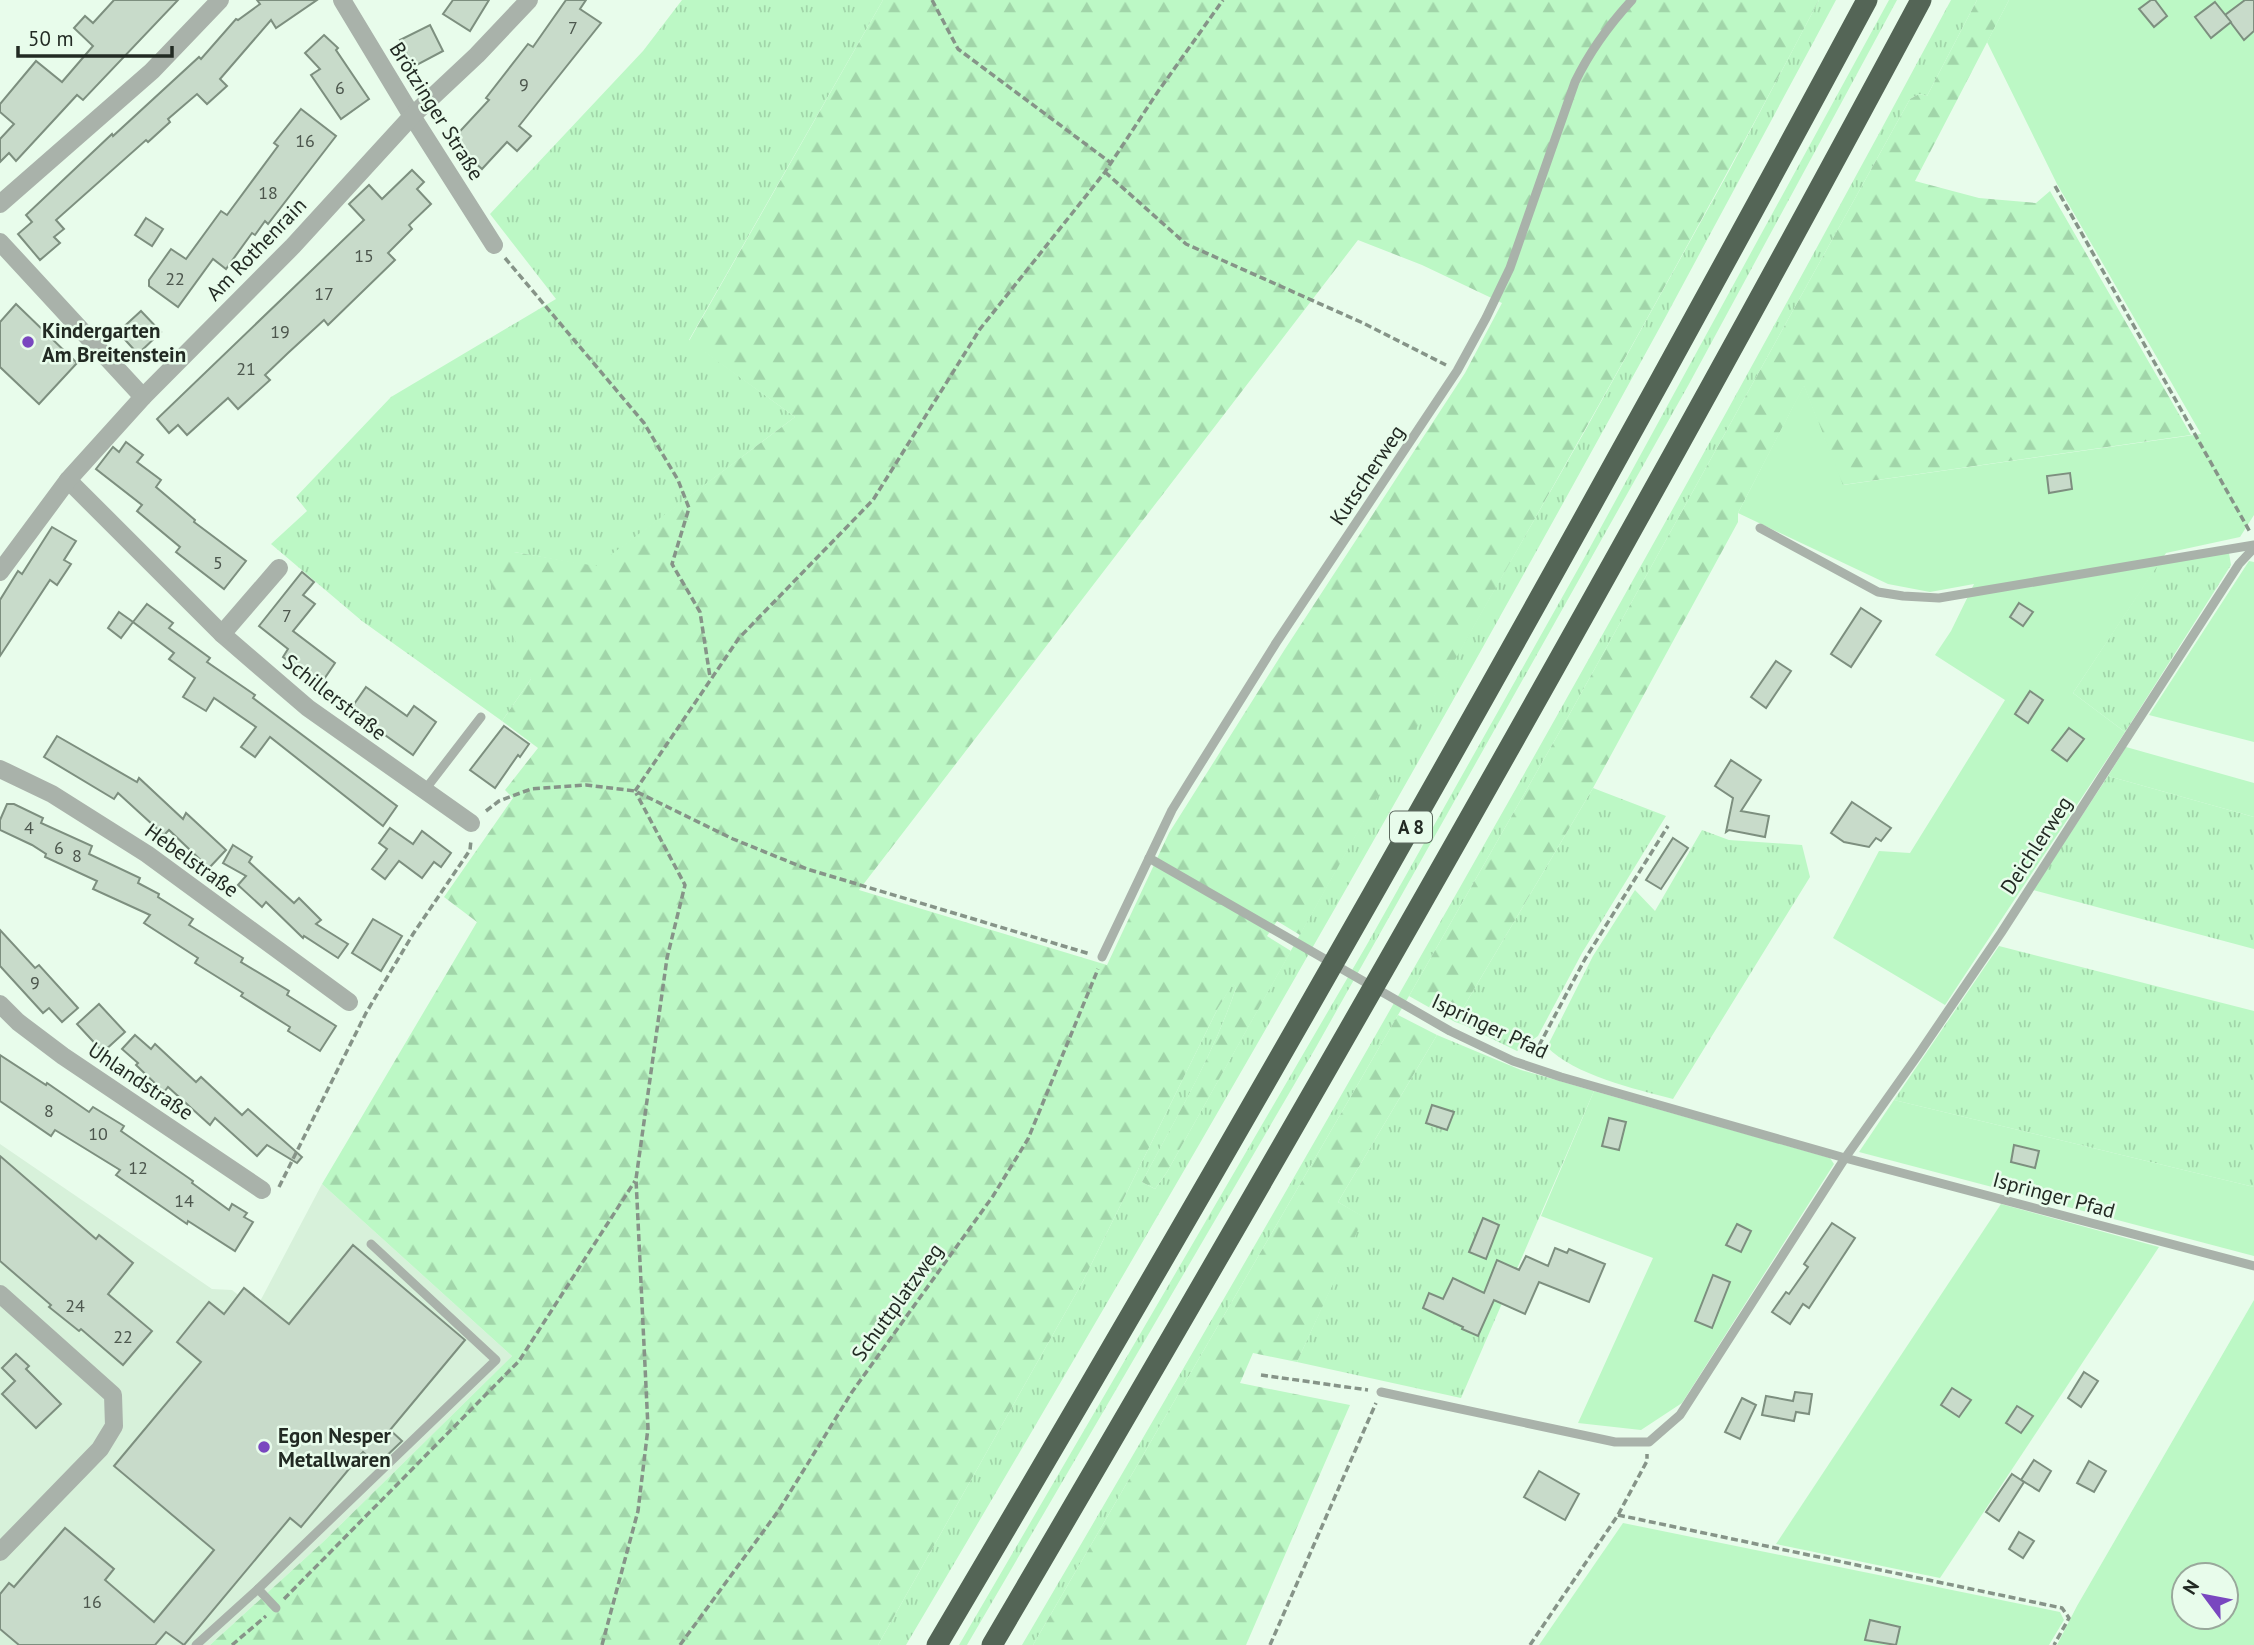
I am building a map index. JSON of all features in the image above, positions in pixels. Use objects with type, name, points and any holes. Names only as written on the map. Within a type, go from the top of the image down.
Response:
[{"type":"highway","name":"A 8","points":[[937,1645],[1378,886],[1707,296],[1867,0]]},
{"type":"highway","name":"A 8","points":[[992,1645],[1292,1130],[1517,736],[1921,0]]},
{"type":"street","points":[[0,204],[152,71],[220,0]]},
{"type":"street","name":"Brötzinger Straße","points":[[342,0],[494,245]]},
{"type":"street","name":"Am Rothenrain","points":[[0,572],[68,480],[143,397],[293,246],[412,116],[477,55],[529,0]]},
{"type":"street","points":[[0,242],[143,397]]},
{"type":"street","name":"Schillerstraße","points":[[68,480],[222,634],[308,708],[471,823]]},
{"type":"street","points":[[222,634],[279,568]]},
{"type":"street","name":"Hebelstraße","points":[[0,769],[52,794],[146,853],[349,1002]]},
{"type":"street","name":"Uhlandstraße","points":[[0,1004],[18,1022],[63,1056],[262,1190]]},
{"type":"street","points":[[0,1294],[113,1395],[114,1426],[100,1449],[0,1552]]},
{"type":"lane","name":"Kutscherweg","points":[[1102,957],[1177,801],[1276,643],[1457,370],[1510,268],[1575,82],[1585,61],[1607,29],[1632,0]]},
{"type":"lane","name":"Deichlerweg","points":[[1760,528],[1878,592],[1938,598],[2254,547]]},
{"type":"lane","name":"Deichlerweg","points":[[1844,1158],[1978,966],[2232,575],[2254,547]]},
{"type":"lane","points":[[424,791],[481,717]]},
{"type":"lane","name":"Ispringer Pfad","points":[[1149,858],[1450,1031],[1528,1066],[1844,1158],[2254,1265]]},
{"type":"lane","points":[[1381,1392],[1615,1442],[1649,1442],[1680,1415],[1844,1158]]},
{"type":"lane","points":[[196,1645],[258,1589],[496,1360],[371,1244]]},
{"type":"lane","points":[[258,1589],[276,1608]]},
{"type":"path","points":[[932,0],[958,49],[1111,163]]},
{"type":"path","points":[[635,791],[739,638],[873,500],[980,329],[1105,172],[1223,0]]},
{"type":"path","points":[[1105,172],[1186,244],[1363,323],[1457,370]]},
{"type":"path","points":[[2054,186],[2254,539]]},
{"type":"path","points":[[494,245],[643,423],[678,480],[689,508],[672,564],[700,612],[711,679]]},
{"type":"path","points":[[262,1190],[277,1191],[366,1013],[413,934],[470,850],[471,823],[499,801],[531,789],[586,785],[635,791],[733,839],[807,869],[1102,957]]},
{"type":"path","points":[[602,1645],[638,1511],[648,1428],[636,1179],[667,958],[685,885],[635,791]]},
{"type":"path","points":[[1528,1066],[1585,959],[1668,826]]},
{"type":"path","name":"Schuttplatzweg","points":[[680,1645],[779,1510],[852,1392],[993,1196],[1028,1139],[1102,957]]},
{"type":"path","points":[[232,1645],[276,1608],[519,1361],[636,1179]]},
{"type":"path","points":[[1261,1375],[1381,1392],[1270,1645]]},
{"type":"path","points":[[1530,1645],[1618,1516],[1647,1461],[1649,1442]]},
{"type":"path","points":[[1618,1516],[2062,1608],[2069,1618],[2054,1645]]},
{"type":"shaded area","points":[[0,1144],[212,1289],[232,1290],[256,1309],[322,1184],[512,1356],[323,1542],[210,1645],[0,1645]]},
{"type":"green space","points":[[682,0],[883,0],[689,340],[795,417],[596,567],[514,552],[531,679],[502,721],[362,621],[271,544],[307,511],[296,497],[391,397],[556,299],[490,214],[643,51]]},
{"type":"green space","points":[[883,0],[1819,0],[1628,352],[1300,935],[1277,921],[1267,936],[1291,951],[1155,1189],[1142,1182],[1216,1038],[1236,988],[1233,984],[1218,1008],[1082,1283],[878,1645],[210,1645],[323,1542],[512,1356],[322,1184],[477,922],[444,897],[513,798],[505,790],[538,748],[502,721],[531,679],[485,570],[514,552],[596,566],[795,417],[689,341]],"holes":[[[1358,240],[1422,265],[1502,303],[1465,373],[1169,833],[1107,965],[859,890]]]},
{"type":"green space","points":[[1819,0],[1836,0],[1573,485],[1291,985],[906,1645],[878,1645],[1082,1283],[1218,1008],[1233,983],[1236,988],[1216,1038],[1142,1182],[1155,1189],[1586,429],[1729,171]]},
{"type":"green space","points":[[1889,0],[1897,0],[1689,384],[1315,1049],[967,1645],[959,1645],[1369,941],[1582,562]]},
{"type":"green space","points":[[1951,0],[1977,0],[1927,96],[1919,94],[1910,99],[1568,717],[1409,996],[1033,1645],[1022,1645],[1260,1237],[1494,827],[1725,415]]},
{"type":"green space","points":[[1977,0],[2009,0],[1915,181],[1979,198],[2036,203],[2050,191],[2191,435],[1842,485],[1804,386],[1738,513],[1738,522],[1593,788],[1463,1008],[1464,1025],[1455,1022],[1409,996],[1568,717],[1910,99],[1919,94],[1927,96]]},
{"type":"green space","points":[[2009,0],[2254,0],[2254,515],[2240,537],[2166,553],[2073,693],[2125,732],[1945,1005],[1833,938],[1879,851],[1910,853],[2005,700],[1935,655],[1951,631],[1974,584],[1930,592],[1888,584],[1738,513],[1804,385],[1843,485],[2201,434],[2057,184],[1987,42]]},
{"type":"green space","points":[[2229,553],[2231,565],[2125,732],[2073,693],[2158,564]]},
{"type":"green space","points":[[2249,561],[2254,562],[2254,742],[2149,715]]},
{"type":"green space","points":[[2126,747],[2254,783],[2254,817],[2108,776]]},
{"type":"green space","points":[[2108,776],[2254,817],[2254,949],[2033,890]]},
{"type":"green space","points":[[1593,788],[1666,816],[1582,953],[1538,1036],[1517,1051],[1464,1025],[1463,1008]]},
{"type":"green space","points":[[1702,830],[1729,840],[1802,845],[1810,877],[1673,1099],[1589,1073],[1573,1066],[1547,1047],[1593,956],[1635,890],[1655,911]]},
{"type":"green space","points":[[1999,946],[2254,1011],[2254,1187],[1894,1100]]},
{"type":"green space","points":[[1398,1015],[1437,1035],[1338,1202],[1364,1217],[1297,1362],[1253,1353],[1240,1383],[1350,1405],[1246,1645],[1033,1645]]},
{"type":"green space","points":[[1437,1035],[1521,1070],[1594,1091],[1461,1398],[1297,1362],[1363,1217],[1338,1202]]},
{"type":"green space","points":[[1594,1091],[1830,1158],[1834,1164],[1682,1403],[1641,1430],[1578,1423],[1653,1258],[1541,1216]]},
{"type":"green space","points":[[1894,1100],[2254,1187],[2254,1256],[1859,1152]]},
{"type":"green space","points":[[2001,1204],[2159,1247],[1940,1578],[1776,1544]]},
{"type":"green space","points":[[2254,1300],[2254,1645],[2057,1645],[2077,1606]]},
{"type":"green space","points":[[1623,1523],[2060,1612],[2064,1620],[2049,1645],[1539,1645]]},
{"type":"building","points":[[114,0],[178,0],[83,100],[77,95],[16,161],[9,153],[0,162],[0,139],[14,124],[0,112],[0,104],[36,61],[62,82],[93,46],[74,28],[85,16],[93,23]]},
{"type":"building","points":[[257,0],[317,0],[276,28],[271,20],[220,79],[227,86],[207,104],[197,94],[168,119],[170,122],[148,142],[146,140],[56,220],[64,229],[54,237],[60,243],[40,260],[18,234],[32,222],[26,215],[112,134],[113,136],[199,57],[201,59],[236,19],[260,4]]},
{"type":"building","points":[[453,0],[489,0],[470,31],[443,14]]},
{"type":"building","points":[[566,0],[586,0],[580,9],[601,23],[519,126],[531,136],[517,151],[507,142],[482,169],[451,141],[489,100],[486,98],[528,44],[533,47]]},
{"type":"building","points":[[2155,0],[2167,16],[2154,27],[2139,9]]},
{"type":"building","points":[[2245,0],[2254,0],[2254,31],[2244,40],[2225,15]]},
{"type":"building","points":[[2215,2],[2231,22],[2211,38],[2195,17]]},
{"type":"building","points":[[430,25],[443,51],[413,67],[400,40]]},
{"type":"building","points":[[324,35],[338,48],[336,50],[369,99],[341,119],[311,75],[320,69],[305,53]]},
{"type":"building","points":[[301,109],[336,136],[268,224],[265,221],[255,235],[252,233],[226,269],[213,259],[178,307],[149,286],[149,280],[171,249],[186,259],[221,211],[227,215],[278,146],[274,143]]},
{"type":"building","points":[[412,170],[424,182],[417,189],[431,204],[409,225],[412,229],[388,253],[395,260],[328,325],[324,320],[288,353],[265,375],[270,380],[238,409],[228,398],[187,435],[178,425],[169,433],[157,419],[364,220],[349,204],[369,185],[382,199]]},
{"type":"building","points":[[146,218],[163,229],[152,246],[135,235]]},
{"type":"building","name":"Kindergarten Am Breitenstein","points":[[16,304],[77,363],[39,404],[0,367],[0,322]]},
{"type":"building","points":[[141,311],[161,332],[138,354],[118,332]]},
{"type":"building","points":[[126,442],[143,455],[137,462],[161,480],[156,487],[195,520],[194,522],[246,561],[224,589],[176,552],[180,547],[137,511],[142,505],[96,469],[113,447],[119,452]]},
{"type":"building","points":[[2070,473],[2072,489],[2049,493],[2047,476]]},
{"type":"building","points":[[52,527],[76,541],[64,560],[71,564],[57,585],[50,580],[0,656],[0,600],[18,571],[22,574]]},
{"type":"building","points":[[302,572],[314,582],[303,595],[315,604],[293,631],[335,663],[320,685],[283,657],[288,649],[259,626]]},
{"type":"building","points":[[2019,603],[2033,612],[2023,626],[2010,617]]},
{"type":"building","points":[[147,604],[173,623],[169,628],[210,658],[207,662],[255,695],[253,698],[397,806],[383,826],[270,737],[255,757],[241,747],[256,727],[214,698],[206,711],[183,697],[195,678],[169,659],[174,653],[133,622]]},
{"type":"building","points":[[1861,608],[1881,621],[1851,667],[1831,654]]},
{"type":"building","points":[[119,612],[133,622],[121,638],[108,628]]},
{"type":"building","points":[[1776,661],[1791,671],[1766,708],[1751,697]]},
{"type":"building","points":[[366,687],[407,716],[414,706],[436,722],[413,755],[350,710]]},
{"type":"building","points":[[2030,691],[2043,700],[2028,723],[2015,714]]},
{"type":"building","points":[[504,726],[529,744],[495,788],[470,770]]},
{"type":"building","points":[[2069,728],[2084,739],[2067,761],[2052,750]]},
{"type":"building","points":[[57,736],[137,782],[139,778],[183,819],[186,813],[226,850],[209,868],[169,830],[164,835],[118,793],[114,799],[44,757]]},
{"type":"building","points":[[1731,760],[1761,780],[1741,811],[1769,816],[1765,837],[1729,830],[1726,832],[1733,798],[1715,786]]},
{"type":"building","points":[[1852,802],[1891,828],[1881,841],[1876,838],[1869,847],[1844,842],[1831,833]]},
{"type":"building","points":[[7,804],[14,804],[43,818],[41,823],[92,846],[89,854],[140,878],[138,883],[159,894],[158,897],[193,919],[189,925],[243,958],[241,962],[289,991],[287,995],[336,1026],[320,1051],[288,1031],[290,1027],[241,996],[243,993],[195,963],[198,958],[144,923],[150,915],[93,889],[97,881],[45,857],[46,854],[32,845],[0,830],[0,820]]},
{"type":"building","points":[[390,828],[413,844],[422,831],[451,853],[441,867],[434,862],[422,878],[399,861],[385,879],[372,869],[387,849],[379,843]]},
{"type":"building","points":[[1673,838],[1688,848],[1661,889],[1646,880]]},
{"type":"building","points":[[233,845],[252,857],[249,862],[294,903],[299,898],[321,920],[316,924],[348,944],[338,958],[304,936],[303,938],[266,902],[262,907],[238,885],[246,876],[223,863]]},
{"type":"building","points":[[373,919],[402,936],[381,971],[352,953]]},
{"type":"building","points":[[0,930],[35,968],[39,965],[78,1008],[62,1022],[49,1008],[43,1013],[0,966]]},
{"type":"building","points":[[99,1004],[125,1032],[103,1052],[77,1024]]},
{"type":"building","points":[[135,1035],[151,1049],[155,1044],[196,1082],[201,1077],[242,1115],[248,1109],[302,1157],[297,1163],[267,1145],[257,1156],[215,1118],[210,1125],[168,1087],[164,1092],[122,1049]]},
{"type":"building","points":[[0,1055],[89,1112],[93,1107],[124,1126],[121,1131],[193,1181],[192,1183],[229,1210],[232,1204],[247,1213],[244,1217],[253,1222],[235,1251],[188,1221],[187,1224],[116,1175],[120,1170],[55,1130],[51,1136],[0,1101]]},
{"type":"building","points":[[1432,1105],[1454,1112],[1447,1130],[1426,1123]]},
{"type":"building","points":[[1609,1118],[1626,1122],[1619,1150],[1602,1146]]},
{"type":"building","points":[[2014,1145],[2039,1151],[2035,1168],[2011,1162]]},
{"type":"building","points":[[0,1156],[96,1239],[99,1235],[133,1263],[108,1294],[152,1331],[123,1365],[81,1329],[79,1331],[49,1307],[51,1305],[0,1261]]},
{"type":"building","points":[[1483,1218],[1499,1225],[1486,1259],[1469,1252]]},
{"type":"building","points":[[1832,1223],[1855,1238],[1809,1308],[1803,1304],[1790,1324],[1772,1312],[1808,1267],[1804,1264]]},
{"type":"building","points":[[1737,1224],[1751,1231],[1741,1252],[1726,1245]]},
{"type":"building","name":"Egon Nesper Metallwaren","points":[[353,1245],[465,1340],[390,1430],[402,1441],[377,1465],[363,1452],[301,1527],[290,1518],[184,1645],[166,1632],[155,1645],[19,1645],[0,1629],[0,1594],[9,1583],[14,1587],[65,1528],[114,1569],[105,1580],[154,1622],[214,1550],[114,1466],[201,1362],[177,1342],[209,1302],[224,1314],[244,1288],[289,1324]]},
{"type":"building","points":[[1555,1248],[1567,1253],[1569,1249],[1605,1264],[1589,1302],[1539,1282],[1525,1314],[1494,1300],[1478,1336],[1423,1308],[1429,1293],[1443,1299],[1453,1278],[1484,1293],[1497,1260],[1519,1270],[1526,1256],[1548,1266]]},
{"type":"building","points":[[1713,1275],[1730,1282],[1712,1328],[1695,1321]]},
{"type":"building","points":[[16,1354],[29,1366],[26,1369],[61,1404],[36,1428],[2,1394],[15,1381],[2,1368]]},
{"type":"building","points":[[2084,1372],[2098,1381],[2081,1407],[2068,1398]]},
{"type":"building","points":[[1952,1388],[1971,1400],[1959,1417],[1941,1405]]},
{"type":"building","points":[[1795,1392],[1812,1394],[1809,1414],[1796,1412],[1794,1421],[1762,1415],[1766,1396],[1793,1401]]},
{"type":"building","points":[[1742,1398],[1756,1405],[1740,1439],[1725,1432]]},
{"type":"building","points":[[2017,1406],[2033,1416],[2021,1433],[2006,1423]]},
{"type":"building","points":[[2034,1460],[2051,1471],[2039,1491],[2021,1480]]},
{"type":"building","points":[[2089,1461],[2106,1471],[2094,1492],[2077,1483]]},
{"type":"building","points":[[1539,1471],[1579,1494],[1565,1520],[1524,1497]]},
{"type":"building","points":[[2012,1474],[2024,1482],[1999,1521],[1986,1512]]},
{"type":"building","points":[[2019,1532],[2034,1541],[2023,1558],[2009,1549]]},
{"type":"building","points":[[1870,1620],[1900,1627],[1896,1645],[1865,1640]]},
{"type":"place","name":"Kindergarten Am Breitenstein","points":[[28,342]]},
{"type":"place","name":"Egon Nesper Metallwaren","points":[[264,1447]]}]
